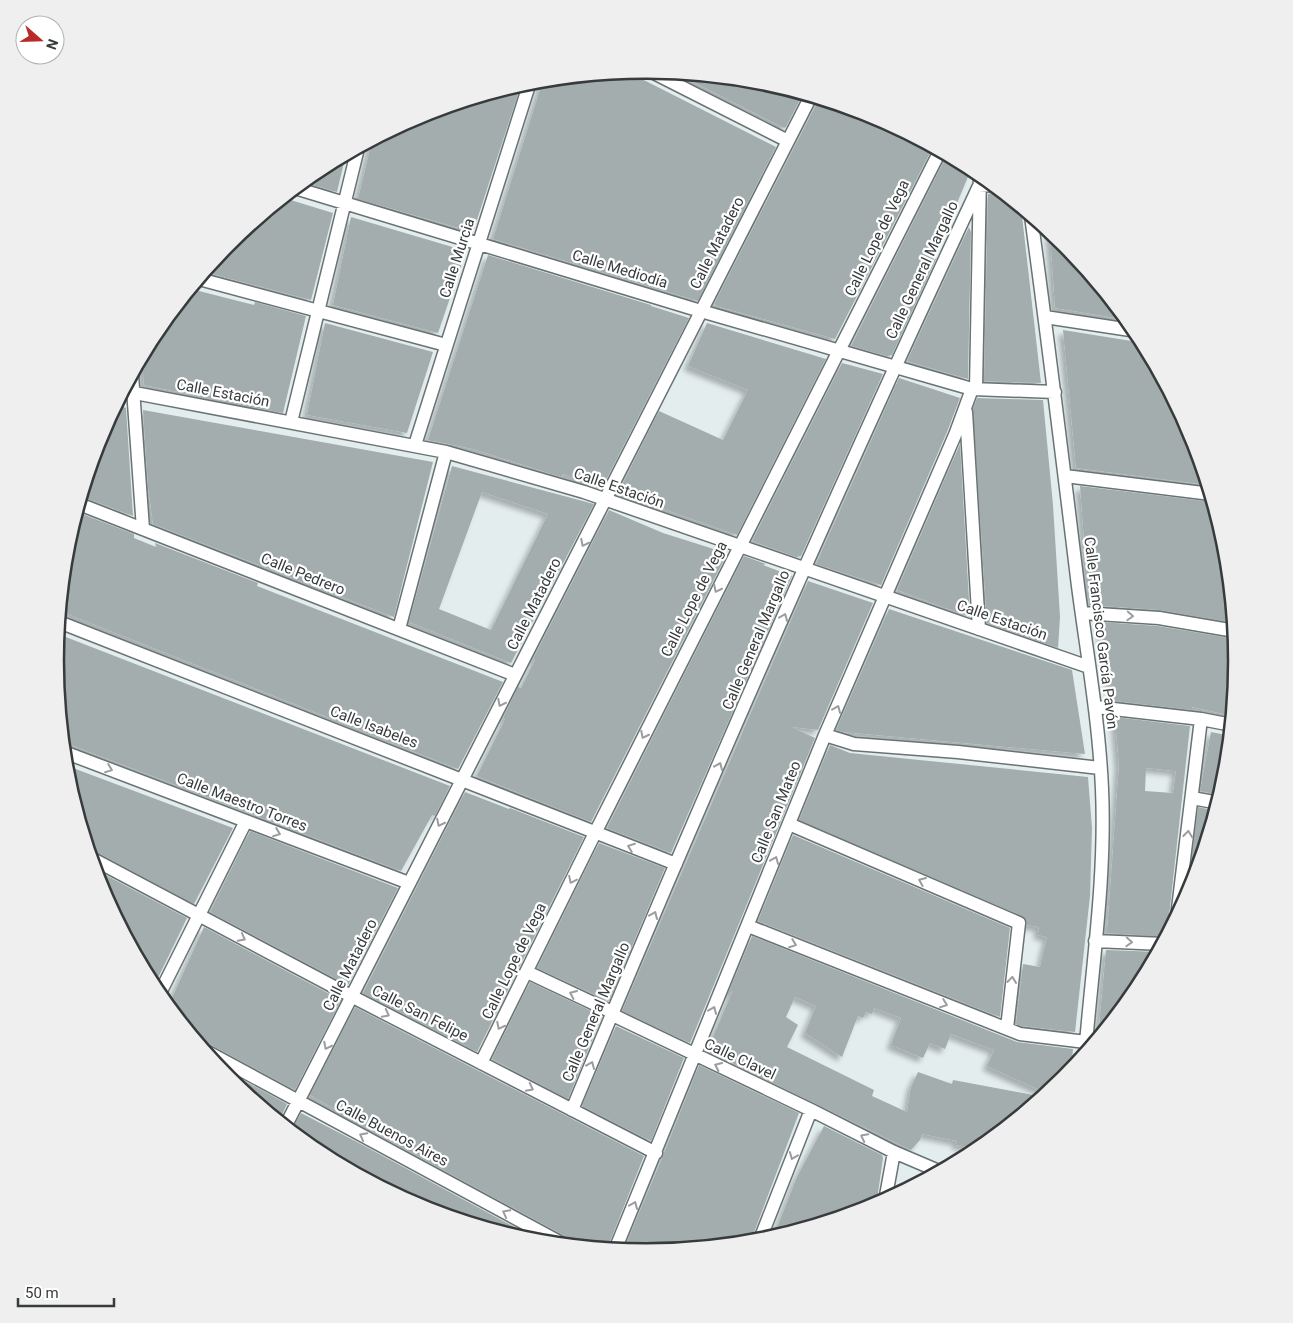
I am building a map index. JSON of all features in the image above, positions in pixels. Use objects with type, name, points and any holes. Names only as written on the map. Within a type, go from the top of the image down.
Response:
[{"type":"street","points":[[667,80],[788,141]]},
{"type":"street","name":"Calle Murcia","points":[[416,444],[527,91]]},
{"type":"street","name":"Calle Matadero","points":[[288,1121],[808,102]]},
{"type":"street","points":[[291,422],[356,157]]},
{"type":"street","name":"Calle Lope de Vega","points":[[481,1063],[594,833],[937,157]]},
{"type":"street","name":"Calle General Margallo","points":[[572,1110],[612,1012],[804,569],[978,183]]},
{"type":"street","name":"Calle San Mateo","points":[[618,1243],[825,735],[974,389],[979,183]]},
{"type":"street","name":"Calle Mediodía","points":[[304,191],[701,311],[974,389],[1055,392]]},
{"type":"street","name":"Calle Francisco García Pavón","points":[[1032,224],[1082,614],[1096,707],[1100,768],[1103,836],[1086,1045]]},
{"type":"street","points":[[205,281],[446,345]]},
{"type":"street","points":[[1045,317],[1125,330]]},
{"type":"street","name":"Calle Estación","points":[[130,392],[416,444],[446,452],[606,500],[1090,667]]},
{"type":"street","points":[[128,396],[144,529]]},
{"type":"street","points":[[966,407],[979,629]]},
{"type":"street","points":[[398,629],[446,452]]},
{"type":"street","points":[[1065,476],[1204,493]]},
{"type":"street","name":"Calle Pedrero","points":[[85,506],[516,675]]},
{"type":"street","points":[[1082,614],[1159,618],[1228,630]]},
{"type":"street","name":"Calle Isabeles","points":[[65,624],[676,864]]},
{"type":"street","points":[[1096,707],[1201,719],[1226,724]]},
{"type":"street","points":[[1180,897],[1201,719]]},
{"type":"street","points":[[825,735],[854,744],[1100,768]]},
{"type":"street","name":"Calle Maestro Torres","points":[[72,755],[409,883]]},
{"type":"street","points":[[1192,798],[1212,802]]},
{"type":"street","points":[[163,987],[246,821]]},
{"type":"street","points":[[789,824],[1019,923],[1007,1028]]},
{"type":"street","name":"Calle San Felipe","points":[[100,863],[656,1153]]},
{"type":"street","points":[[748,926],[1020,1034],[1086,1042]]},
{"type":"street","points":[[1095,941],[1156,944]]},
{"type":"street","name":"Calle Clavel","points":[[527,972],[612,1012],[617,1017],[894,1152],[933,1169]]},
{"type":"street","name":"Calle Buenos Aires","points":[[220,1058],[546,1235]]},
{"type":"street","points":[[763,1232],[811,1110]]},
{"type":"street","points":[[887,1192],[894,1152]]},
{"type":"building","points":[[642,79],[776,147],[698,301],[493,239],[540,89],[608,80]]},
{"type":"building","points":[[691,81],[760,90],[800,100],[784,128]]},
{"type":"building","points":[[518,94],[473,232],[358,199],[370,149],[423,123],[459,110]]},
{"type":"building","points":[[816,105],[870,123],[930,153],[835,339],[714,304]]},
{"type":"building","points":[[944,161],[968,176],[932,263],[937,257],[892,355],[887,356],[851,346]]},
{"type":"building","points":[[344,164],[337,192],[312,185]]},
{"type":"building","points":[[992,193],[1022,216],[1041,383],[984,381],[988,194]]},
{"type":"building","points":[[291,200],[333,213],[311,300],[211,274],[262,223]]},
{"type":"building","points":[[351,217],[466,251],[438,333],[333,305]]},
{"type":"building","points":[[969,227],[971,232],[968,379],[907,361]]},
{"type":"building","points":[[1051,241],[1085,277],[1117,318],[1055,308]]},
{"type":"building","points":[[488,255],[689,318],[602,488],[563,474],[561,477],[473,449],[428,440]]},
{"type":"building","points":[[197,291],[254,305],[255,302],[306,316],[283,413],[144,385],[143,369],[162,338]]},
{"type":"building","points":[[325,323],[433,352],[407,433],[307,415]]},
{"type":"building","points":[[707,323],[826,359],[737,535],[618,493],[659,411],[723,440],[748,390],[688,366]]},
{"type":"building","points":[[1063,330],[1133,341],[1169,404],[1185,438],[1201,484],[1076,468]]},
{"type":"building","points":[[842,363],[883,374],[801,556],[796,557],[752,541]]},
{"type":"building","points":[[899,378],[960,398],[881,585],[816,564]]},
{"type":"building","points":[[977,398],[1043,400],[1053,505],[1060,617],[1058,648],[987,623],[973,409]]},
{"type":"building","points":[[123,407],[126,408],[133,516],[88,499],[108,438]]},
{"type":"building","points":[[143,410],[433,462],[394,617],[153,524],[148,486]]},
{"type":"building","points":[[960,444],[970,617],[897,590]]},
{"type":"building","points":[[452,466],[594,504],[511,663],[409,622]],"holes":[[[482,492],[548,514],[491,630],[439,609]]]},
{"type":"building","points":[[1080,486],[1206,501],[1218,548],[1228,622],[1160,610],[1089,605]]},
{"type":"building","points":[[609,510],[663,533],[724,552],[726,556],[591,822],[477,776],[505,719],[503,718],[518,687],[521,688],[535,660],[533,659]]},
{"type":"building","points":[[83,514],[134,534],[134,538],[156,547],[155,543],[258,583],[257,586],[503,682],[458,769],[66,613],[75,548]]},
{"type":"building","points":[[744,556],[792,576],[671,853],[607,828]]},
{"type":"building","points":[[808,581],[873,603],[818,730],[792,727],[815,738],[690,1043],[622,1011]]},
{"type":"building","points":[[889,609],[1072,670],[1085,754],[836,730]]},
{"type":"building","points":[[1100,622],[1158,626],[1228,638],[1226,715],[1192,707],[1192,710],[1115,701],[1113,699]]},
{"type":"building","points":[[65,637],[450,786],[435,816],[432,815],[401,871],[70,745],[65,700]]},
{"type":"building","points":[[1115,717],[1190,726],[1169,918],[1160,937],[1107,933],[1119,765]],"holes":[[[1146,768],[1176,771],[1173,793],[1145,791]]]},
{"type":"building","points":[[1211,732],[1224,735],[1213,794],[1200,791]]},
{"type":"building","points":[[830,745],[850,753],[1088,777],[1092,828],[1090,896],[1075,1032],[1016,1024],[1023,964],[1040,967],[1047,937],[1038,935],[1039,927],[1027,925],[1026,919],[1022,916],[799,820]]},
{"type":"building","points":[[74,768],[233,828],[194,904],[96,851]]},
{"type":"building","points":[[465,792],[584,837],[477,1052],[363,993]]},
{"type":"building","points":[[1198,807],[1210,810],[1190,870]]},
{"type":"building","points":[[250,831],[398,888],[348,985],[210,912]]},
{"type":"building","points":[[793,835],[1010,928],[1000,1017],[758,921]]},
{"type":"building","points":[[599,843],[665,868],[609,1001],[537,968]]},
{"type":"building","points":[[104,874],[187,918],[158,978],[124,919]]},
{"type":"building","points":[[204,927],[341,1000],[295,1090],[205,1042],[172,999]]},
{"type":"building","points":[[752,936],[1017,1042],[1073,1049],[1072,1060],[1041,1091],[987,1066],[994,1050],[951,1034],[945,1049],[930,1043],[923,1058],[891,1045],[901,1018],[874,1008],[872,1014],[866,1012],[863,1018],[858,1016],[842,1057],[805,1033],[816,1006],[795,997],[786,1017],[798,1025],[787,1047],[874,1090],[872,1096],[907,1112],[911,1087],[918,1072],[952,1084],[953,1080],[1036,1095],[969,1147],[956,1145],[957,1141],[922,1134],[920,1140],[911,1150],[707,1051],[733,990],[727,996]]},
{"type":"building","points":[[1106,950],[1152,952],[1131,985],[1099,1029]]},
{"type":"building","points":[[530,982],[602,1016],[568,1099],[492,1059]]},
{"type":"building","points":[[355,1007],[644,1156],[609,1243],[570,1239],[388,1140],[310,1095]]},
{"type":"building","points":[[616,1026],[684,1058],[651,1141],[582,1106]]},
{"type":"building","points":[[699,1065],[799,1113],[753,1234],[685,1243],[626,1243]]},
{"type":"building","points":[[237,1077],[287,1104],[282,1116]]},
{"type":"building","points":[[301,1113],[519,1230],[459,1213],[423,1200],[355,1166],[294,1126]]},
{"type":"building","points":[[824,1126],[882,1155],[883,1158],[878,1196],[834,1213],[777,1229],[797,1177]]}]
